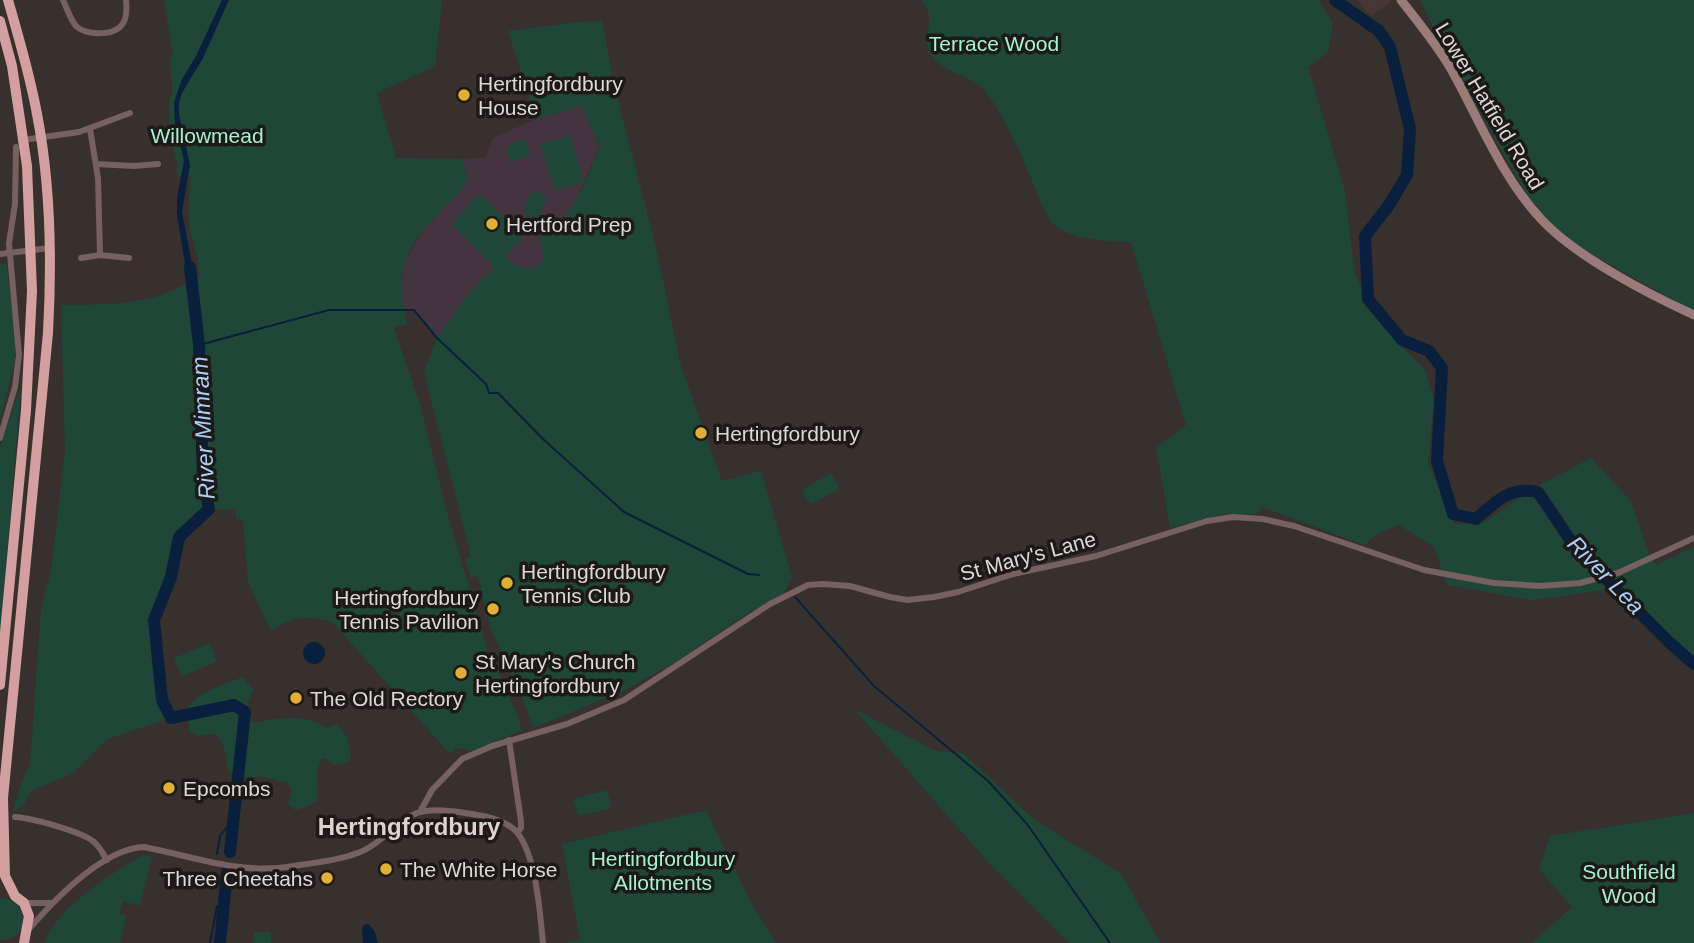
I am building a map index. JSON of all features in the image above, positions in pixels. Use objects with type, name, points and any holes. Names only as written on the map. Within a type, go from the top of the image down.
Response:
[{"type":"highway","points":[[8,0],[29,78],[41,138],[50,248],[48,333],[3,798],[3,864],[8,885],[29,916],[23,938]]},
{"type":"highway","points":[[0,21],[12,66],[20,144],[29,193],[32,248],[29,369],[0,685]]},
{"type":"highway","points":[[0,893],[20,900]]},
{"type":"main road","name":"Lower Hatfield Road","points":[[1401,0],[1449,66],[1492,147],[1540,218],[1576,249],[1694,315]]},
{"type":"street","points":[[63,0],[75,24],[84,31],[96,32],[114,30],[122,25],[126,0]]},
{"type":"street","points":[[0,438],[15,387],[19,355],[9,252],[20,144],[90,129],[130,113]]},
{"type":"street","points":[[90,129],[100,204],[100,255]]},
{"type":"street","points":[[96,163],[134,166],[159,164]]},
{"type":"street","points":[[0,254],[32,248],[50,248]]},
{"type":"street","points":[[81,258],[100,255],[130,258]]},
{"type":"street","name":"St Mary's Lane","points":[[420,812],[432,790],[462,759],[509,740],[548,730],[624,700],[760,611],[808,585],[850,586],[907,600],[926,598],[958,592],[1013,574],[1096,556],[1218,519],[1251,517],[1294,526],[1397,562],[1452,576],[1494,583],[1540,586],[1597,579],[1618,573],[1694,538]]},
{"type":"street","points":[[509,740],[521,821],[518,832]]},
{"type":"street","points":[[23,938],[51,903],[120,852],[144,847],[232,866],[278,868],[363,851],[403,821],[420,812],[438,810],[475,814],[501,822],[518,832],[526,848],[534,877],[542,943]]},
{"type":"street","points":[[15,817],[40,821],[89,838],[107,860]]},
{"type":"street","points":[[20,900],[34,905],[51,903]]},
{"type":"shaded area","points":[[1357,0],[1390,0],[1391,2],[1371,16]]},
{"type":"shaded area","name":"Hertford Prep","points":[[582,106],[600,146],[570,212],[546,235],[543,262],[530,269],[520,268],[505,256],[466,297],[437,338],[414,311],[404,311],[401,293],[404,263],[423,231],[468,179],[463,159],[485,157],[493,138],[536,119]]},
{"type":"green space","name":"Willowmead","points":[[164,0],[442,0],[435,66],[377,93],[396,158],[463,159],[468,179],[461,191],[430,223],[411,248],[403,273],[402,288],[407,324],[394,328],[420,404],[445,505],[487,649],[522,730],[473,751],[456,748],[450,754],[333,623],[300,618],[285,622],[271,632],[248,581],[243,519],[236,519],[235,509],[209,509],[179,537],[172,573],[154,620],[162,700],[171,718],[107,739],[72,774],[31,791],[23,806],[13,812],[23,778],[30,766],[41,608],[51,570],[65,452],[61,305],[115,304],[149,299],[199,276],[189,219],[191,177],[177,175],[170,132],[170,57],[173,56]]},
{"type":"green space","name":"Terrace Wood","points":[[921,0],[1318,0],[1333,23],[1328,53],[1308,67],[1345,191],[1354,270],[1367,302],[1400,345],[1425,370],[1434,400],[1428,463],[1454,524],[1483,523],[1534,488],[1591,458],[1631,501],[1649,554],[1656,565],[1694,547],[1694,661],[1606,590],[1532,600],[1447,585],[1434,547],[1399,525],[1379,533],[1364,545],[1262,507],[1257,514],[1222,514],[1170,528],[1156,448],[1186,425],[1131,242],[1083,238],[1065,232],[1053,223],[1042,206],[1011,133],[991,99],[978,84],[942,66],[931,55],[927,40],[929,14]]},
{"type":"green space","points":[[1420,0],[1694,0],[1694,312],[1583,249],[1549,222],[1526,193],[1444,51]]},
{"type":"green space","points":[[602,21],[613,79],[658,256],[680,363],[722,481],[761,471],[792,577],[784,593],[745,615],[674,663],[623,691],[533,728],[490,627],[478,576],[471,578],[465,559],[471,556],[424,372],[437,338],[466,297],[494,267],[451,224],[480,194],[523,237],[505,256],[522,267],[536,267],[541,264],[543,257],[538,238],[550,231],[569,210],[600,146],[582,106],[536,119],[508,31]]},
{"type":"green space","points":[[570,135],[584,182],[555,190],[540,144]]},
{"type":"green space","points":[[525,139],[530,156],[510,162],[507,150],[510,148],[509,144]]},
{"type":"green space","points":[[532,190],[547,196],[538,219],[523,214]]},
{"type":"green space","points":[[6,263],[15,334],[15,359],[0,419],[0,264]]},
{"type":"green space","points":[[21,386],[0,638],[0,447]]},
{"type":"green space","points":[[831,473],[840,489],[810,504],[803,493],[804,489]]},
{"type":"green space","points":[[210,643],[217,662],[182,676],[174,658]]},
{"type":"green space","points":[[242,677],[253,689],[247,705],[252,723],[300,718],[326,728],[337,724],[347,737],[351,757],[349,761],[335,765],[324,758],[321,759],[317,771],[318,801],[295,810],[288,804],[292,789],[286,782],[235,774],[228,770],[223,746],[215,734],[198,736],[190,732],[186,711],[191,704],[203,694]]},
{"type":"green space","points":[[854,709],[936,751],[963,753],[1034,819],[1121,874],[1161,943],[1069,943],[988,862]]},
{"type":"green space","points":[[607,790],[612,808],[578,816],[573,799]]},
{"type":"green space","name":"Hertingfordbury Allotments","points":[[706,810],[750,900],[776,943],[564,943],[580,939],[562,844]]},
{"type":"green space","name":"Southfield Wood","points":[[1694,813],[1694,943],[1532,943],[1572,907],[1539,869],[1550,836]]},
{"type":"green space","points":[[142,856],[152,856],[140,906],[123,901],[119,914],[126,916],[120,943],[44,943],[60,917],[72,905],[100,882]]},
{"type":"green space","points":[[0,898],[17,905],[23,919],[17,934],[0,940]]},
{"type":"green space","points":[[254,932],[271,932],[271,943],[253,943]]},
{"type":"water","points":[[222,0],[229,0],[179,103],[190,165],[182,212],[195,279],[188,284],[177,214],[184,160],[175,126],[174,102],[182,79],[196,56]]},
{"type":"water","points":[[314,642],[322,645],[325,653],[322,661],[314,664],[306,661],[303,653],[306,645]]},
{"type":"water","points":[[369,924],[378,943],[363,943],[362,929]]},
{"type":"waterway","name":"River Lea","points":[[1335,0],[1379,31],[1390,47],[1410,129],[1407,175],[1389,205],[1365,236],[1368,299],[1402,340],[1429,351],[1442,368],[1437,461],[1453,514],[1476,519],[1511,493],[1538,492],[1577,550],[1694,664]]},
{"type":"waterway","name":"River Mimram","points":[[190,267],[199,345],[203,478],[209,509],[179,537],[171,577],[154,620],[162,700],[171,718],[234,705],[245,712],[230,852]]},
{"type":"waterway","points":[[199,345],[329,310],[414,310],[437,338],[486,384],[489,393],[498,393],[543,439],[624,512],[748,574],[759,575]]},
{"type":"waterway","points":[[795,597],[874,686],[988,781],[1027,824],[1110,943]]},
{"type":"waterway","points":[[217,854],[220,836],[234,818]]},
{"type":"waterway","name":"River Mimram","points":[[220,943],[227,872]]},
{"type":"waterway","points":[[210,943],[217,906]]},
{"type":"place","name":"Hertingfordbury House","points":[[464,95]]},
{"type":"place","name":"Hertford Prep","points":[[492,224]]},
{"type":"place","name":"Hertingfordbury","points":[[701,433]]},
{"type":"place","name":"Hertingfordbury Tennis Club","points":[[507,583]]},
{"type":"place","name":"Hertingfordbury Tennis Pavilion","points":[[493,609]]},
{"type":"place","name":"St Mary's Church Hertingfordbury","points":[[461,673]]},
{"type":"place","name":"The Old Rectory","points":[[296,698]]},
{"type":"place","name":"Epcombs","points":[[169,788]]},
{"type":"place","name":"The White Horse","points":[[386,869]]},
{"type":"place","name":"Three Cheetahs","points":[[327,878]]},
{"type":"district","name":"Hertingfordbury","points":[[409,826]]}]
